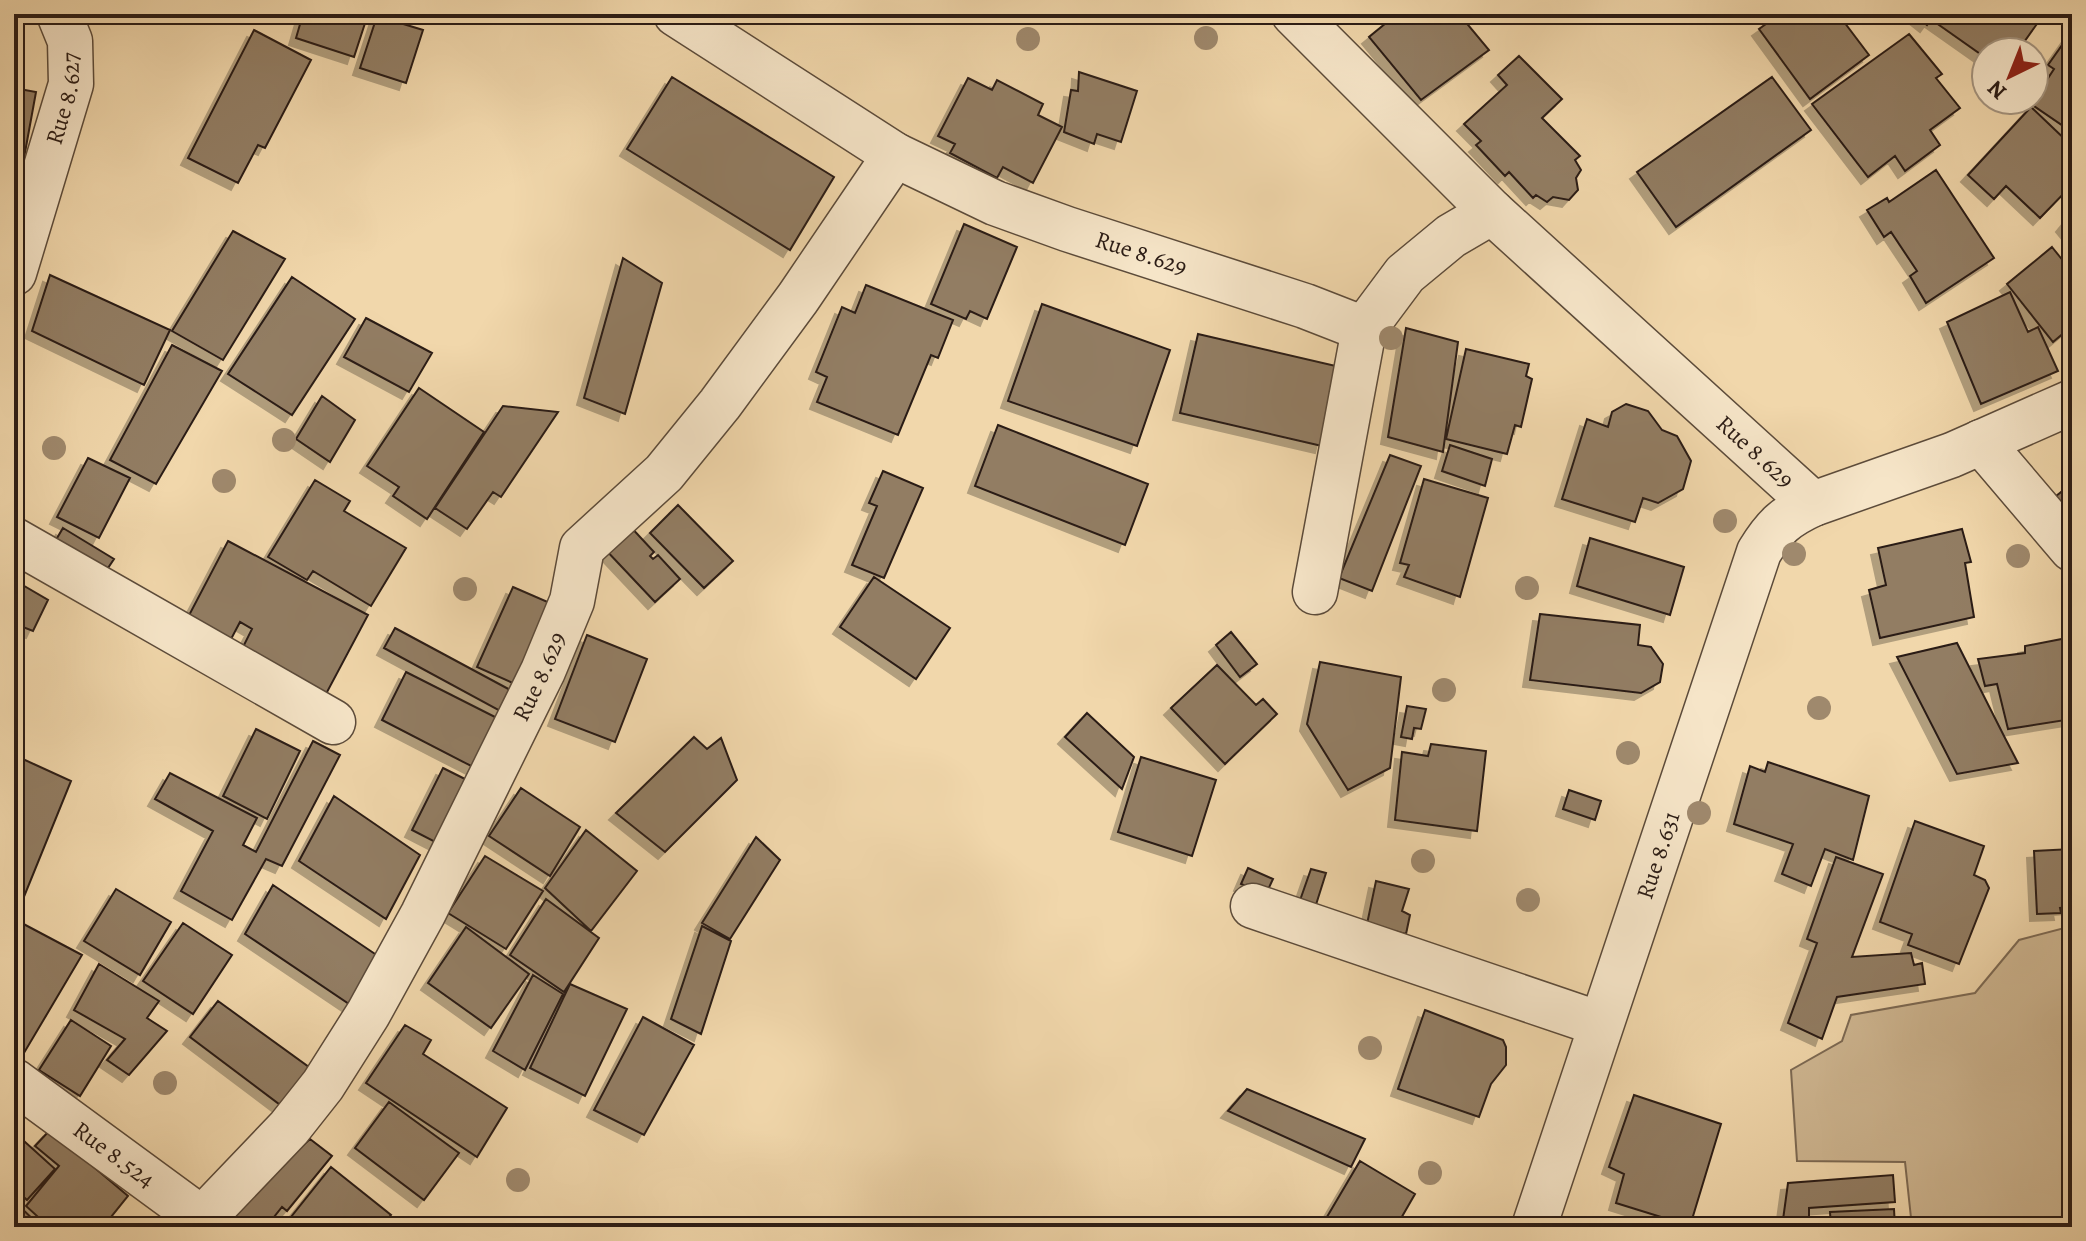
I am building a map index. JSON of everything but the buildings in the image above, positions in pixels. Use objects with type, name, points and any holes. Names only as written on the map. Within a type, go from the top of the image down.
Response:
[{"type":"street","name":"Rue 8.627","points":[[14,273],[71,84],[70,41],[59,14]]},
{"type":"street","name":"Rue 8.629","points":[[676,14],[895,155],[995,203],[1305,306],[1364,329]]},
{"type":"street","name":"Rue 8.629","points":[[1294,14],[1492,212],[1813,504],[1981,442],[2072,402]]},
{"type":"street","name":"Rue 8.629","points":[[208,1223],[323,1085],[368,1014],[451,858],[543,671],[572,601],[582,548],[664,473],[720,404],[798,298],[895,155]]},
{"type":"street","points":[[1315,592],[1364,329],[1405,274],[1451,236],[1492,212]]},
{"type":"street","points":[[1981,442],[2072,549]]},
{"type":"street","name":"Rue 8.631","points":[[1534,1227],[1759,552],[1773,529],[1791,514],[1813,504]]},
{"type":"street","points":[[14,540],[333,722]]},
{"type":"street","points":[[1253,906],[1600,1024]]},
{"type":"street","name":"Rue 8.524","points":[[14,1081],[208,1223]]},
{"type":"shaded area","points":[[2072,926],[2072,1227],[1912,1227],[1905,1162],[1797,1161],[1791,1070],[1842,1041],[1851,1015],[1975,993],[2019,940]]}]
